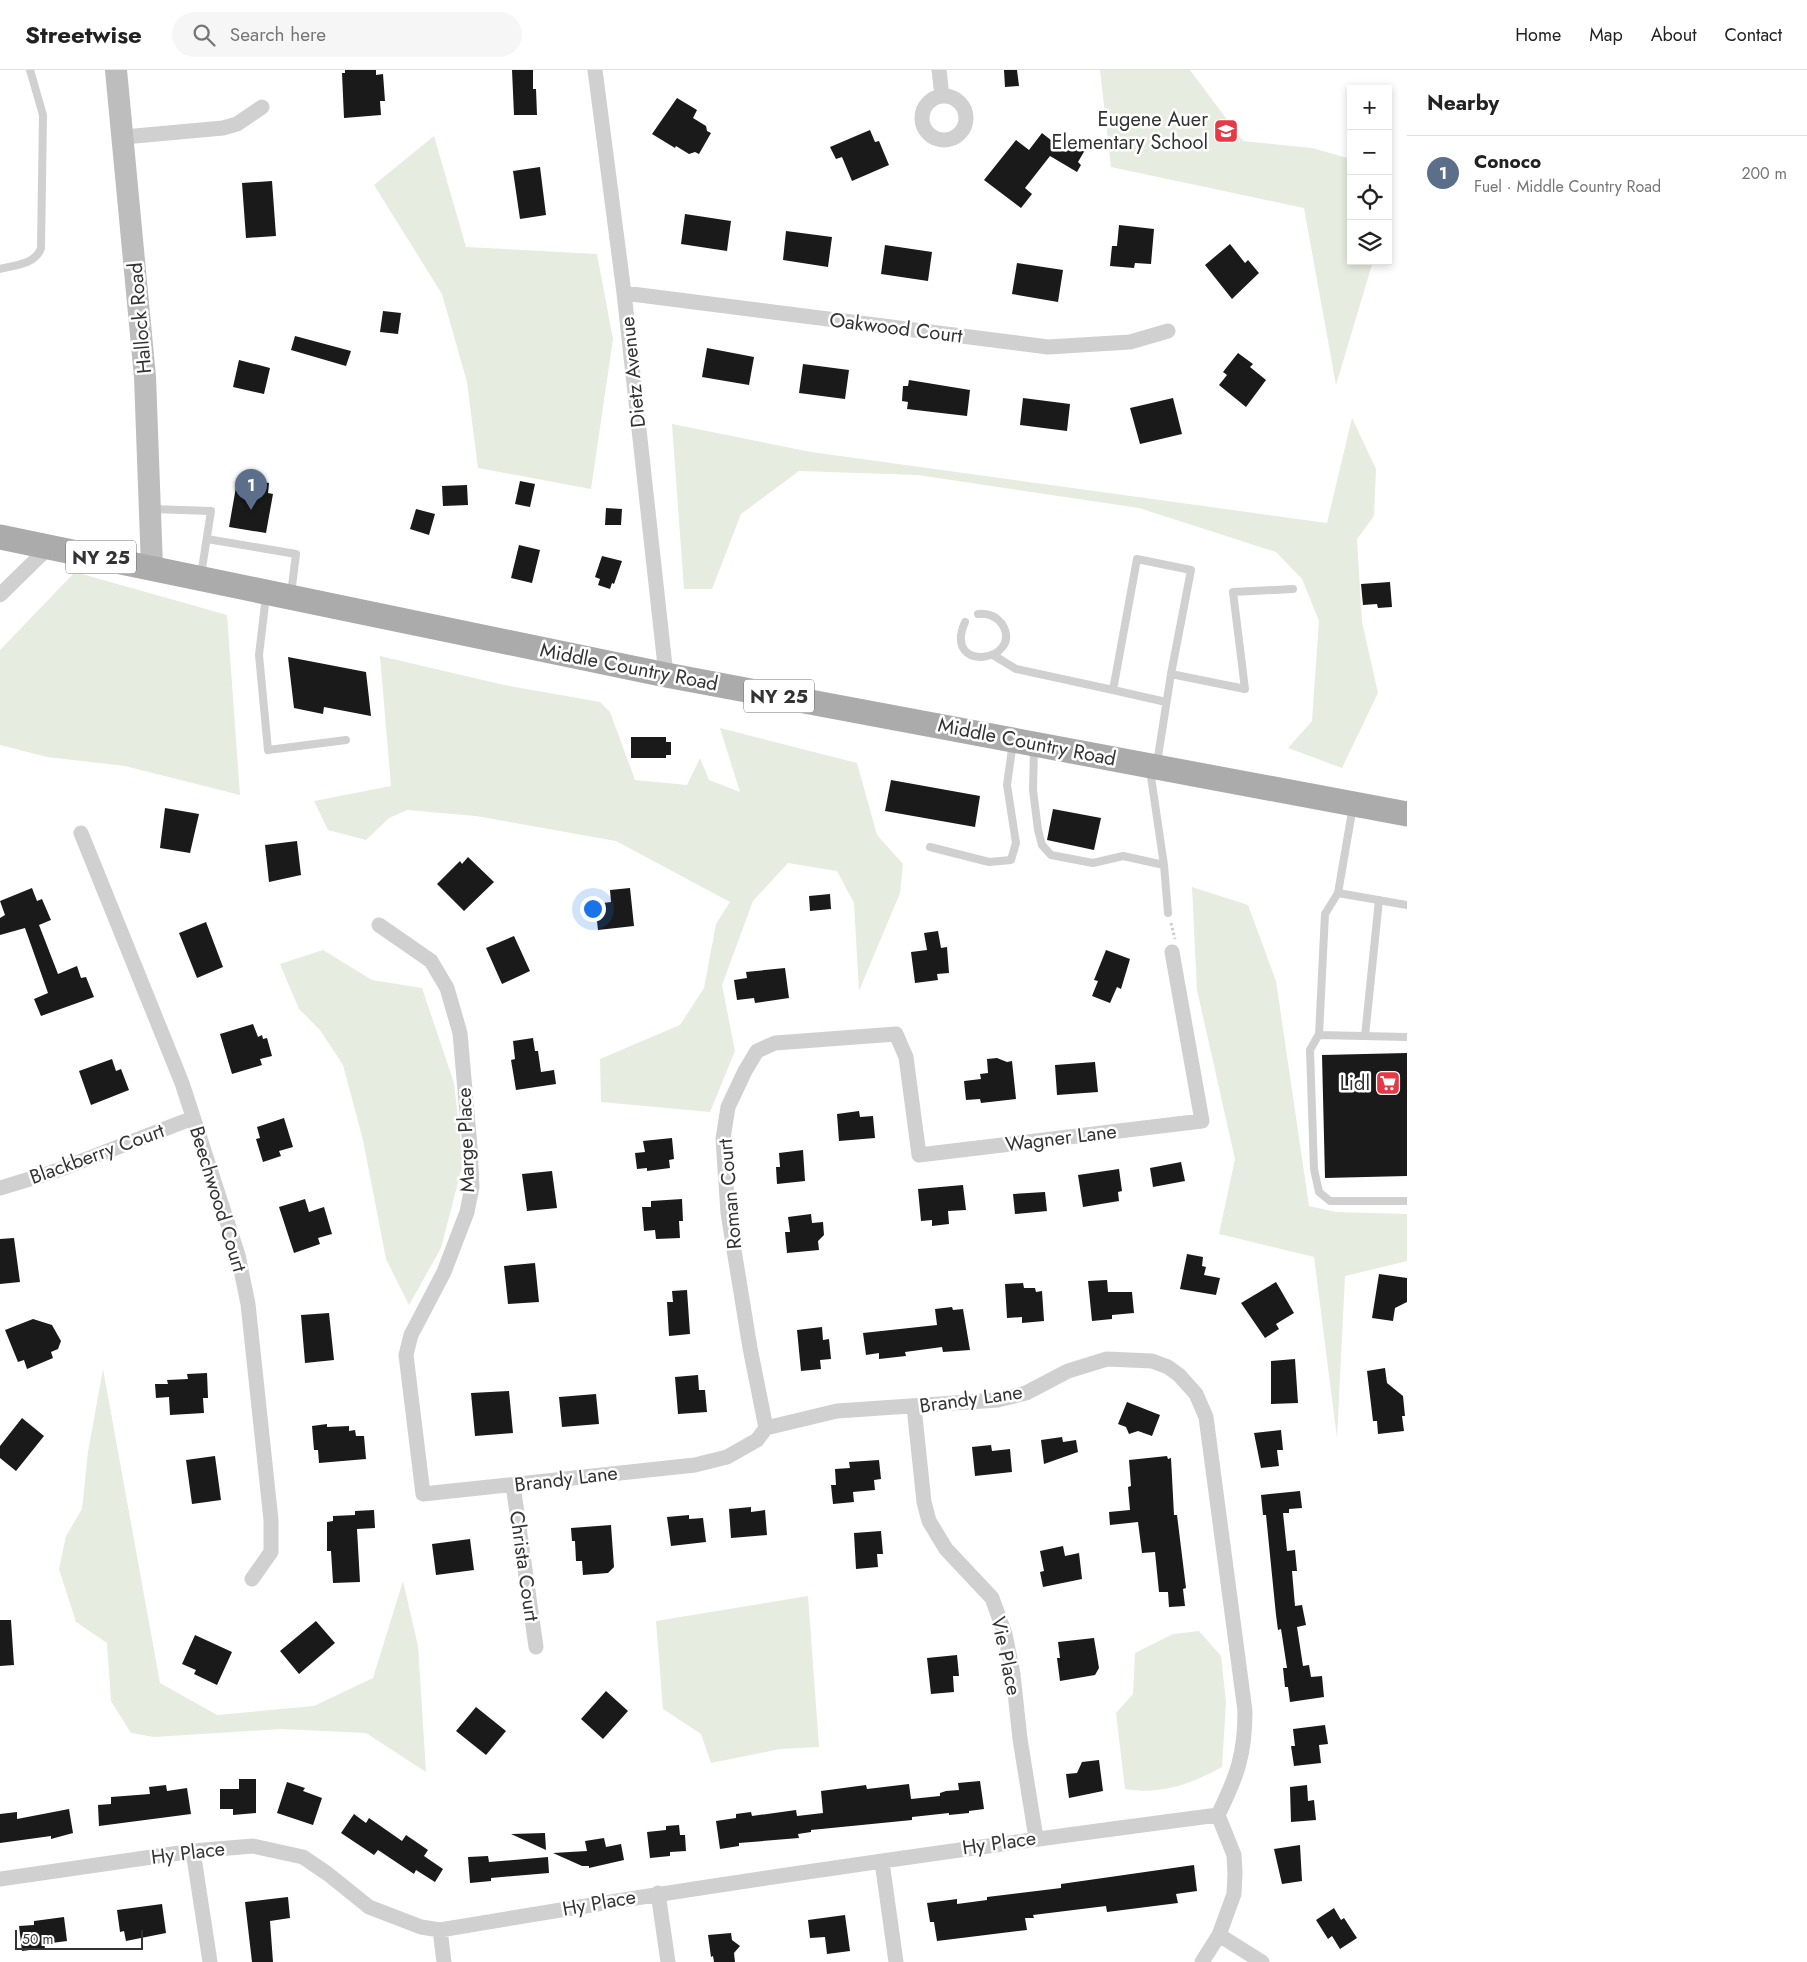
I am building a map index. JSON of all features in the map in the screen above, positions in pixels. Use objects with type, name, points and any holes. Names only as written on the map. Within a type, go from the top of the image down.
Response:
[{"type":"main road","name":"Middle Country Road","points":[[0,536],[666,675],[1407,814]]},
{"type":"street","name":"Hallock Road","points":[[116,70],[124,137],[145,377],[152,567]]},
{"type":"street","name":"Dietz Avenue","points":[[595,70],[624,293],[666,675]]},
{"type":"street","points":[[939,70],[942,96]]},
{"type":"street","points":[[124,137],[223,128],[238,124],[262,107]]},
{"type":"street","name":"Oakwood Court","points":[[624,293],[1048,347],[1130,342],[1168,330]]},
{"type":"street","points":[[0,595],[50,546]]},
{"type":"street","name":"Beechwood Court","points":[[81,833],[175,1064],[238,1256],[248,1304],[271,1520],[271,1552],[252,1579]]},
{"type":"street","name":"Marge Place","points":[[379,925],[430,961],[447,988],[460,1033],[470,1147],[472,1187],[467,1212],[444,1272],[411,1335],[406,1355],[423,1494]]},
{"type":"street","name":"Wagner Lane","points":[[919,1155],[1202,1121],[1172,952]]},
{"type":"street","name":"Roman Court","points":[[766,1428],[750,1348],[728,1213],[723,1139],[728,1107],[745,1071],[756,1052],[775,1043],[896,1034],[906,1057],[919,1155]]},
{"type":"street","name":"Blackberry Court","points":[[0,1188],[56,1171],[193,1118]]},
{"type":"street","name":"Brandy Lane","points":[[423,1494],[695,1465],[727,1457],[756,1440],[766,1428],[837,1412],[875,1407],[914,1407],[998,1400],[1026,1393],[1068,1371],[1107,1360],[1152,1361],[1179,1375],[1196,1394],[1206,1417],[1245,1711],[1244,1751],[1235,1780],[1218,1815]]},
{"type":"street","name":"Vie Place","points":[[914,1407],[924,1502],[929,1521],[946,1549],[992,1598],[1005,1634],[1013,1674],[1020,1739],[1036,1838]]},
{"type":"street","name":"Christa Court","points":[[512,1485],[536,1647]]},
{"type":"street","points":[[1202,1962],[1219,1935],[1234,1894],[1236,1873],[1229,1839],[1218,1815]]},
{"type":"street","name":"Hy Place","points":[[0,1879],[194,1851],[253,1846],[304,1857],[370,1907],[421,1927],[440,1930],[658,1893],[882,1862],[1036,1838],[1218,1815]]},
{"type":"street","points":[[194,1851],[210,1962]]},
{"type":"street","points":[[882,1862],[896,1962]]},
{"type":"street","points":[[658,1893],[668,1962]]},
{"type":"street","points":[[440,1930],[444,1962]]},
{"type":"street","points":[[1219,1935],[1262,1962]]},
{"type":"lane","points":[[0,270],[30,261],[39,255],[41,248],[43,115],[30,70]]},
{"type":"lane","points":[[150,509],[211,511],[201,577]]},
{"type":"lane","points":[[207,539],[296,554],[290,596]]},
{"type":"lane","points":[[1112,690],[1137,559],[1191,570],[1153,766],[1168,913]]},
{"type":"lane","points":[[1170,674],[1245,689],[1233,592],[1293,589]]},
{"type":"lane","points":[[266,591],[259,655],[268,750],[346,740]]},
{"type":"lane","points":[[965,622],[961,639],[966,651],[978,658],[993,655],[1003,645],[1004,631],[997,619],[991,615],[978,614]]},
{"type":"lane","points":[[993,655],[1016,669],[1166,702]]},
{"type":"lane","points":[[930,847],[989,862],[1011,860],[1016,843],[1007,786],[1024,742]]},
{"type":"lane","points":[[1024,742],[1038,830],[1042,845],[1051,855],[1093,863],[1123,856],[1164,865]]},
{"type":"lane","points":[[1353,804],[1338,893],[1325,914],[1319,1034],[1310,1050],[1314,1168],[1318,1192],[1330,1201],[1407,1201]]},
{"type":"lane","points":[[1338,893],[1407,905]]},
{"type":"lane","points":[[1365,1036],[1379,900]]},
{"type":"lane","points":[[1319,1034],[1407,1037]]},
{"type":"path","points":[[1168,913],[1176,936],[1172,952]]},
{"type":"shaded area","name":"Eugene Auer Elementary School","points":[[1100,70],[1190,70],[1243,141],[1312,148],[1347,158],[1347,265],[1372,265],[1336,385],[1304,208],[1111,167]]},
{"type":"shaded area","points":[[434,136],[466,247],[597,254],[613,339],[591,489],[478,468],[467,382],[442,294],[374,185]]},
{"type":"shaded area","points":[[1352,418],[1376,469],[1374,516],[1357,539],[1362,622],[1378,693],[1342,768],[1288,748],[1312,721],[1319,621],[1302,579],[1276,552],[1139,508],[918,475],[799,471],[741,514],[712,589],[684,589],[672,424],[811,452],[1327,523]]},
{"type":"shaded area","points":[[75,572],[227,615],[240,795],[125,766],[47,757],[0,745],[0,650]]},
{"type":"shaded area","points":[[380,656],[504,685],[600,702],[610,712],[635,780],[687,785],[700,758],[709,780],[740,792],[720,728],[857,763],[877,835],[903,864],[900,893],[859,991],[854,903],[837,871],[788,863],[753,901],[722,985],[735,1051],[710,1112],[601,1102],[600,1059],[680,1025],[704,988],[716,924],[730,902],[616,841],[476,816],[407,810],[389,818],[366,840],[328,830],[314,801],[391,786]]},
{"type":"shaded area","points":[[1192,887],[1248,905],[1276,981],[1309,1206],[1336,1212],[1407,1214],[1407,1261],[1345,1276],[1337,1438],[1314,1257],[1219,1234],[1235,1159],[1197,990]]},
{"type":"shaded area","points":[[323,950],[372,980],[422,988],[454,1083],[463,1163],[441,1248],[409,1305],[386,1259],[363,1140],[343,1065],[320,1030],[299,1009],[280,964]]},
{"type":"shaded area","points":[[103,1369],[160,1683],[217,1715],[314,1706],[373,1678],[403,1581],[418,1646],[426,1772],[366,1733],[281,1729],[154,1737],[131,1733],[111,1701],[107,1643],[76,1622],[59,1569],[66,1536],[82,1509],[88,1452]]},
{"type":"shaded area","points":[[808,1596],[819,1747],[780,1749],[711,1763],[701,1734],[663,1709],[656,1621]]},
{"type":"shaded area","points":[[1199,1631],[1221,1656],[1226,1702],[1222,1767],[1175,1787],[1151,1790],[1125,1789],[1116,1713],[1133,1694],[1135,1653],[1173,1634]]},
{"type":"building","points":[[345,70],[376,70],[376,75],[383,74],[385,101],[380,101],[381,115],[344,118],[342,73],[345,73]]},
{"type":"building","points":[[512,70],[533,70],[533,89],[536,89],[537,115],[514,115]]},
{"type":"building","points":[[1004,70],[1017,70],[1019,86],[1005,87]]},
{"type":"building","points":[[677,98],[697,110],[693,118],[706,126],[707,131],[711,133],[699,154],[695,152],[689,154],[652,134]]},
{"type":"building","points":[[870,130],[875,142],[879,141],[889,165],[852,181],[842,157],[836,159],[830,147]]},
{"type":"building","points":[[1042,133],[1066,152],[1072,142],[1085,150],[1078,162],[1081,165],[1077,172],[1050,156],[1025,188],[1032,194],[1021,208],[984,180],[1016,140],[1029,150]]},
{"type":"building","points":[[540,167],[546,215],[520,219],[513,171]]},
{"type":"building","points":[[272,181],[276,236],[246,238],[242,183]]},
{"type":"building","points":[[685,214],[731,221],[727,251],[681,244]]},
{"type":"building","points":[[1119,225],[1154,229],[1151,264],[1135,263],[1134,268],[1110,266],[1112,246],[1117,246]]},
{"type":"building","points":[[786,231],[832,237],[828,267],[783,260]]},
{"type":"building","points":[[1230,244],[1245,263],[1248,260],[1259,273],[1232,299],[1205,265]]},
{"type":"building","points":[[885,245],[932,252],[928,281],[881,274]]},
{"type":"building","points":[[1017,263],[1063,270],[1058,302],[1012,294]]},
{"type":"building","points":[[383,311],[401,313],[398,334],[380,332]]},
{"type":"building","points":[[295,336],[351,351],[346,366],[291,350]]},
{"type":"building","points":[[707,348],[754,357],[749,385],[702,377]]},
{"type":"building","points":[[1238,353],[1253,364],[1250,367],[1266,380],[1246,407],[1219,385],[1227,375],[1223,372]]},
{"type":"building","points":[[239,360],[270,368],[264,394],[233,387]]},
{"type":"building","points":[[803,364],[849,370],[845,399],[799,393]]},
{"type":"building","points":[[909,380],[970,390],[967,416],[907,409],[908,402],[902,401],[903,386],[908,386]]},
{"type":"building","points":[[1023,398],[1070,404],[1067,431],[1020,425]]},
{"type":"building","points":[[1173,398],[1182,434],[1140,444],[1130,408]]},
{"type":"building","points":[[245,479],[269,483],[268,493],[273,494],[266,533],[229,527],[236,487],[244,488]]},
{"type":"building","points":[[520,481],[535,484],[530,507],[515,504]]},
{"type":"building","points":[[467,485],[468,505],[443,506],[442,486]]},
{"type":"building","points":[[606,508],[622,509],[621,525],[605,525]]},
{"type":"building","points":[[416,509],[435,514],[429,535],[410,529]]},
{"type":"building","points":[[519,545],[540,550],[532,583],[511,578]]},
{"type":"building","points":[[602,556],[622,561],[614,584],[612,583],[610,589],[598,585],[600,579],[595,577]]},
{"type":"building","points":[[1390,582],[1392,607],[1378,608],[1377,604],[1363,605],[1361,584]]},
{"type":"building","points":[[288,657],[366,672],[371,716],[324,707],[323,714],[294,708]]},
{"type":"building","points":[[631,737],[666,737],[666,742],[671,742],[671,755],[666,755],[666,758],[631,758]]},
{"type":"building","points":[[891,780],[980,796],[975,827],[885,811]]},
{"type":"building","points":[[165,808],[199,814],[190,853],[160,848]]},
{"type":"building","points":[[1053,809],[1101,818],[1094,850],[1047,840]]},
{"type":"building","points":[[297,841],[301,875],[269,882],[265,845]]},
{"type":"building","points":[[468,857],[494,882],[464,911],[437,884],[460,861],[462,864]]},
{"type":"building","points":[[32,888],[37,901],[42,899],[51,920],[39,925],[58,974],[77,966],[81,978],[86,977],[94,997],[41,1016],[34,999],[48,993],[25,928],[0,935],[0,918],[5,915],[0,901]]},
{"type":"building","points":[[630,888],[634,926],[598,930],[595,904],[611,902],[610,890]]},
{"type":"building","points":[[830,894],[831,909],[810,911],[809,896]]},
{"type":"building","points":[[206,922],[223,967],[197,978],[179,933]]},
{"type":"building","points":[[938,931],[941,948],[947,947],[949,973],[937,974],[938,980],[915,983],[911,952],[927,950],[924,933]]},
{"type":"building","points":[[514,936],[530,971],[502,984],[486,948]]},
{"type":"building","points":[[1106,950],[1130,959],[1121,989],[1117,987],[1110,1003],[1092,996],[1098,981],[1094,980]]},
{"type":"building","points":[[785,968],[789,998],[755,1003],[754,998],[737,1000],[734,980],[747,978],[746,972]]},
{"type":"building","points":[[253,1024],[258,1037],[262,1035],[263,1039],[267,1038],[272,1056],[260,1059],[262,1065],[232,1074],[220,1034]]},
{"type":"building","points":[[533,1038],[535,1051],[538,1051],[541,1072],[554,1070],[556,1084],[516,1090],[511,1060],[515,1059],[513,1041]]},
{"type":"building","points":[[1407,1053],[1407,1176],[1325,1178],[1322,1055]]},
{"type":"building","points":[[997,1058],[1007,1062],[1012,1061],[1016,1099],[981,1103],[980,1099],[966,1100],[964,1081],[981,1079],[980,1074],[988,1073],[987,1059]]},
{"type":"building","points":[[112,1059],[116,1071],[121,1069],[129,1090],[91,1105],[79,1071]]},
{"type":"building","points":[[1095,1062],[1098,1092],[1057,1095],[1055,1065]]},
{"type":"building","points":[[859,1111],[860,1117],[873,1116],[875,1138],[839,1141],[837,1114]]},
{"type":"building","points":[[284,1118],[293,1147],[279,1151],[281,1156],[263,1162],[256,1139],[260,1138],[257,1127]]},
{"type":"building","points":[[672,1138],[674,1159],[669,1160],[670,1168],[647,1171],[647,1168],[637,1169],[635,1153],[645,1152],[643,1141]]},
{"type":"building","points":[[803,1150],[805,1181],[777,1184],[776,1167],[780,1167],[779,1153]]},
{"type":"building","points":[[1181,1162],[1185,1181],[1153,1187],[1150,1168]]},
{"type":"building","points":[[1119,1169],[1122,1191],[1118,1192],[1119,1201],[1083,1207],[1078,1175]]},
{"type":"building","points":[[552,1171],[557,1208],[527,1211],[522,1174]]},
{"type":"building","points":[[963,1185],[966,1210],[948,1211],[949,1224],[932,1226],[932,1220],[921,1221],[918,1189]]},
{"type":"building","points":[[1045,1192],[1047,1211],[1015,1214],[1013,1194]]},
{"type":"building","points":[[305,1199],[309,1212],[324,1207],[332,1234],[318,1238],[320,1244],[294,1253],[279,1207]]},
{"type":"building","points":[[682,1199],[683,1221],[679,1221],[680,1238],[656,1239],[655,1230],[644,1231],[642,1207],[651,1207],[651,1201]]},
{"type":"building","points":[[811,1214],[812,1223],[823,1222],[824,1235],[818,1241],[819,1250],[787,1253],[785,1232],[790,1232],[788,1217]]},
{"type":"building","points":[[14,1238],[20,1282],[0,1284],[0,1239]]},
{"type":"building","points":[[1187,1254],[1203,1257],[1202,1266],[1206,1267],[1204,1275],[1220,1278],[1216,1295],[1180,1289]]},
{"type":"building","points":[[535,1263],[539,1302],[508,1304],[504,1266]]},
{"type":"building","points":[[1379,1274],[1407,1278],[1407,1302],[1395,1308],[1393,1321],[1372,1318]]},
{"type":"building","points":[[1107,1280],[1108,1292],[1132,1292],[1134,1313],[1112,1315],[1112,1319],[1092,1321],[1088,1281]]},
{"type":"building","points":[[1276,1282],[1294,1313],[1276,1324],[1279,1329],[1265,1338],[1241,1303]]},
{"type":"building","points":[[1023,1283],[1024,1288],[1035,1288],[1036,1292],[1042,1291],[1044,1321],[1022,1323],[1022,1317],[1007,1318],[1005,1284]]},
{"type":"building","points":[[687,1290],[690,1334],[669,1336],[667,1302],[673,1302],[672,1291]]},
{"type":"building","points":[[952,1307],[953,1310],[963,1309],[970,1350],[943,1352],[942,1347],[905,1352],[906,1356],[879,1359],[879,1353],[866,1355],[863,1333],[937,1325],[935,1309]]},
{"type":"building","points":[[329,1313],[334,1360],[305,1363],[301,1315]]},
{"type":"building","points":[[33,1319],[52,1325],[61,1341],[58,1349],[51,1352],[53,1358],[27,1369],[24,1360],[18,1362],[5,1330]]},
{"type":"building","points":[[822,1327],[823,1340],[829,1339],[831,1359],[820,1360],[821,1369],[801,1371],[797,1330]]},
{"type":"building","points":[[1295,1359],[1298,1403],[1271,1404],[1271,1361]]},
{"type":"building","points":[[1385,1368],[1387,1383],[1403,1396],[1405,1416],[1402,1416],[1404,1431],[1378,1434],[1377,1421],[1373,1421],[1367,1371]]},
{"type":"building","points":[[207,1373],[208,1398],[203,1398],[204,1413],[170,1415],[169,1397],[156,1398],[155,1384],[168,1384],[167,1380],[188,1379],[187,1374]]},
{"type":"building","points":[[698,1375],[699,1390],[705,1390],[707,1412],[678,1414],[675,1377]]},
{"type":"building","points":[[509,1391],[513,1433],[475,1436],[471,1393]]},
{"type":"building","points":[[596,1394],[599,1424],[562,1427],[559,1397]]},
{"type":"building","points":[[1127,1402],[1160,1415],[1152,1436],[1138,1431],[1129,1434],[1126,1427],[1118,1424]]},
{"type":"building","points":[[22,1418],[44,1436],[16,1471],[0,1458],[0,1446]]},
{"type":"building","points":[[327,1424],[327,1427],[349,1426],[349,1431],[355,1430],[356,1436],[364,1436],[366,1459],[319,1463],[318,1450],[314,1450],[312,1426]]},
{"type":"building","points":[[1281,1430],[1283,1450],[1277,1450],[1279,1466],[1261,1468],[1254,1433]]},
{"type":"building","points":[[1062,1437],[1063,1442],[1076,1440],[1078,1452],[1044,1464],[1041,1440]]},
{"type":"building","points":[[991,1445],[992,1451],[1010,1449],[1012,1472],[975,1476],[972,1447]]},
{"type":"building","points":[[215,1456],[221,1500],[192,1504],[186,1460]]},
{"type":"building","points":[[1167,1456],[1168,1459],[1171,1458],[1174,1515],[1177,1515],[1186,1588],[1183,1589],[1185,1606],[1169,1607],[1168,1592],[1159,1592],[1155,1552],[1142,1553],[1138,1522],[1110,1525],[1109,1512],[1130,1510],[1128,1487],[1131,1486],[1129,1460]]},
{"type":"building","points":[[879,1460],[881,1479],[874,1480],[875,1490],[853,1492],[854,1502],[833,1504],[831,1485],[836,1485],[835,1469],[850,1468],[849,1462]]},
{"type":"building","points":[[1300,1491],[1302,1508],[1289,1509],[1289,1513],[1283,1513],[1287,1551],[1295,1550],[1297,1571],[1292,1571],[1295,1606],[1302,1605],[1306,1625],[1297,1627],[1303,1666],[1309,1665],[1311,1677],[1322,1676],[1324,1697],[1290,1702],[1288,1687],[1285,1687],[1283,1668],[1287,1668],[1281,1629],[1278,1630],[1266,1515],[1263,1515],[1261,1495]]},
{"type":"building","points":[[751,1507],[751,1512],[765,1510],[767,1535],[731,1538],[729,1509]]},
{"type":"building","points":[[374,1510],[375,1528],[357,1529],[360,1582],[333,1583],[331,1551],[327,1551],[327,1522],[333,1521],[333,1516],[355,1515],[355,1511]]},
{"type":"building","points":[[689,1515],[689,1519],[703,1518],[706,1542],[671,1546],[667,1517]]},
{"type":"building","points":[[611,1525],[614,1567],[608,1573],[583,1575],[582,1561],[576,1561],[575,1541],[572,1541],[571,1528]]},
{"type":"building","points":[[881,1531],[883,1554],[877,1554],[878,1567],[856,1569],[854,1533]]},
{"type":"building","points":[[470,1539],[474,1570],[436,1575],[432,1544]]},
{"type":"building","points":[[1063,1546],[1065,1556],[1079,1553],[1082,1579],[1043,1587],[1040,1572],[1044,1571],[1040,1551]]},
{"type":"building","points":[[0,1620],[11,1620],[14,1665],[0,1666]]},
{"type":"building","points":[[316,1621],[335,1643],[299,1674],[280,1651]]},
{"type":"building","points":[[195,1635],[232,1652],[217,1685],[194,1674],[196,1670],[182,1664]]},
{"type":"building","points":[[1094,1638],[1099,1668],[1095,1675],[1060,1681],[1057,1658],[1060,1658],[1058,1642]]},
{"type":"building","points":[[957,1655],[959,1676],[953,1676],[954,1692],[931,1694],[927,1658]]},
{"type":"building","points":[[606,1691],[628,1711],[603,1739],[581,1719]]},
{"type":"building","points":[[476,1707],[506,1731],[486,1755],[456,1731]]},
{"type":"building","points":[[1325,1725],[1328,1744],[1319,1745],[1321,1763],[1294,1766],[1291,1746],[1295,1746],[1293,1729]]},
{"type":"building","points":[[1099,1760],[1103,1791],[1069,1798],[1066,1774],[1077,1773],[1082,1762]]},
{"type":"building","points":[[239,1779],[256,1779],[256,1813],[233,1815],[233,1809],[220,1809],[220,1789],[239,1789]]},
{"type":"building","points":[[980,1781],[984,1809],[969,1811],[969,1813],[949,1815],[949,1813],[912,1817],[912,1820],[811,1830],[811,1832],[798,1834],[799,1838],[739,1843],[739,1846],[720,1849],[716,1821],[736,1818],[736,1814],[751,1812],[752,1816],[796,1810],[797,1816],[823,1813],[821,1791],[866,1785],[867,1789],[909,1784],[911,1799],[940,1796],[940,1793],[946,1791],[959,1790],[958,1783]]},
{"type":"building","points":[[287,1782],[305,1788],[303,1791],[322,1798],[313,1825],[277,1813]]},
{"type":"building","points":[[166,1785],[167,1791],[187,1788],[191,1814],[99,1826],[98,1805],[111,1804],[111,1797],[150,1794],[149,1787]]},
{"type":"building","points":[[1307,1785],[1308,1801],[1314,1800],[1316,1820],[1291,1822],[1290,1787]]},
{"type":"building","points":[[69,1809],[73,1833],[51,1839],[51,1836],[0,1843],[0,1814],[17,1812],[17,1819]]},
{"type":"building","points":[[354,1814],[366,1823],[369,1818],[402,1841],[406,1835],[428,1850],[424,1856],[443,1869],[435,1882],[416,1870],[414,1874],[378,1850],[374,1855],[341,1833]]},
{"type":"building","points":[[679,1825],[680,1835],[685,1835],[686,1851],[670,1852],[670,1856],[650,1858],[647,1832],[666,1830],[666,1826]]},
{"type":"building","points":[[545,1833],[546,1850],[511,1834]]},
{"type":"building","points":[[604,1838],[606,1847],[621,1844],[624,1860],[589,1868],[589,1866],[582,1866],[553,1853],[587,1851],[585,1841]]},
{"type":"building","points":[[1300,1845],[1302,1881],[1282,1884],[1274,1849]]},
{"type":"building","points":[[488,1856],[489,1862],[548,1857],[549,1873],[491,1878],[491,1881],[470,1883],[468,1857]]},
{"type":"building","points":[[1194,1865],[1197,1891],[1176,1894],[1178,1903],[1107,1912],[1106,1906],[1033,1915],[1034,1918],[1025,1918],[1027,1930],[937,1941],[934,1922],[930,1922],[927,1903],[957,1899],[957,1904],[987,1900],[987,1897],[1061,1888],[1061,1884]]},
{"type":"building","points":[[288,1897],[290,1918],[270,1921],[273,1962],[252,1962],[245,1902]]},
{"type":"building","points":[[162,1904],[166,1933],[126,1941],[124,1931],[120,1932],[117,1910]]},
{"type":"building","points":[[1334,1908],[1341,1920],[1344,1918],[1357,1938],[1340,1949],[1332,1936],[1328,1939],[1316,1920]]},
{"type":"building","points":[[845,1915],[850,1951],[827,1954],[825,1937],[810,1938],[808,1920]]},
{"type":"building","points":[[64,1917],[67,1941],[44,1944],[45,1948],[22,1951],[19,1926],[34,1925],[34,1921]]},
{"type":"building","points":[[731,1933],[732,1940],[740,1946],[734,1953],[735,1962],[714,1962],[713,1956],[711,1957],[708,1935]]},
{"type":"place","name":"Eugene Auer Elementary School","points":[[1226,131]]},
{"type":"place","name":"Conoco","points":[[251,510]]},
{"type":"place","name":"Lidl","points":[[1388,1083]]}]
